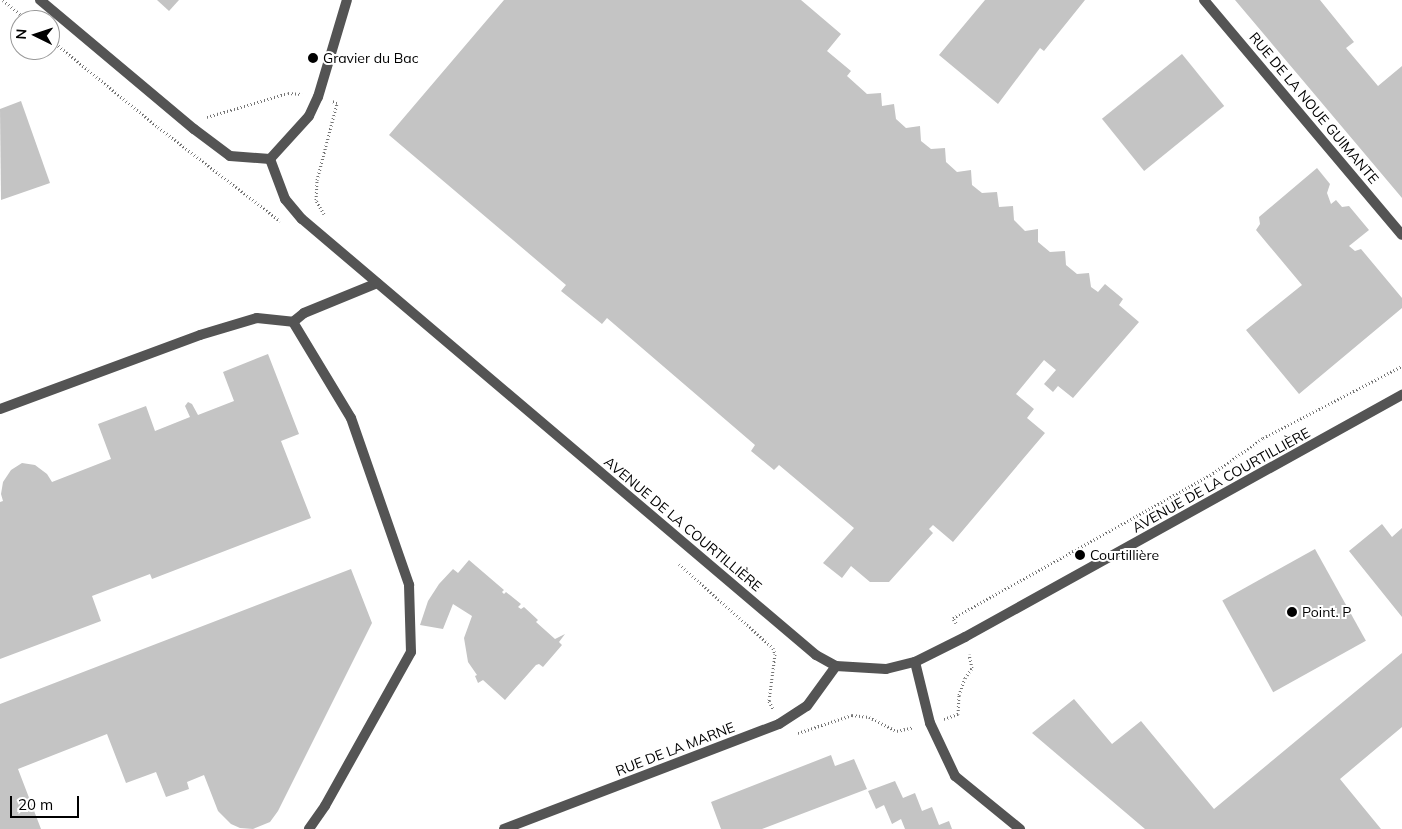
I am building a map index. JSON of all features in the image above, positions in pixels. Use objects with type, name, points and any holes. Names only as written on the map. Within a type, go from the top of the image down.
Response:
[{"type":"street","points":[[40,0],[194,129],[230,156],[270,159],[309,116],[318,97],[347,0]]},
{"type":"street","name":"RUE DE LA NOUE GUIMANTE","points":[[1204,0],[1402,235]]},
{"type":"street","name":"AVENUE DE LA COURTILLIÈRE","points":[[270,159],[285,199],[302,219],[816,655],[836,666],[886,669],[915,662],[965,637],[1402,395]]},
{"type":"street","points":[[0,409],[200,335],[257,318],[293,322],[304,313],[377,283]]},
{"type":"street","points":[[293,322],[352,418],[409,585],[411,652],[326,806],[309,829]]},
{"type":"street","points":[[915,662],[930,723],[955,776],[1020,829]]},
{"type":"street","name":"RUE DE LA MARNE","points":[[504,829],[528,825],[779,724],[807,706],[836,666]]},
{"type":"path","points":[[3,0],[15,10]]},
{"type":"path","points":[[60,46],[158,127],[284,224]]},
{"type":"path","points":[[676,561],[773,648],[775,654],[769,700],[779,724]]},
{"type":"building","points":[[157,0],[179,0],[169,11]]},
{"type":"building","points":[[504,0],[801,0],[841,34],[827,51],[851,71],[847,76],[867,94],[881,93],[882,106],[894,104],[896,119],[906,128],[920,126],[921,141],[931,149],[945,148],[946,162],[957,172],[971,170],[972,185],[982,193],[997,192],[999,207],[1013,206],[1014,220],[1025,231],[1038,229],[1038,242],[1050,252],[1065,251],[1066,265],[1077,274],[1089,273],[1091,287],[1098,292],[1105,284],[1123,299],[1119,305],[1139,322],[1073,398],[1058,386],[1053,392],[1044,384],[1056,370],[1044,360],[1016,394],[1034,409],[1027,418],[1045,433],[953,542],[933,525],[929,529],[933,533],[889,582],[870,582],[851,566],[842,578],[823,563],[854,528],[779,465],[774,470],[751,451],[755,445],[607,318],[602,324],[561,291],[566,285],[389,135]]},
{"type":"building","points":[[985,0],[1085,0],[1044,51],[1040,48],[998,104],[939,55]]},
{"type":"building","points":[[1235,0],[1320,0],[1354,42],[1346,48],[1378,86],[1402,66],[1402,198]]},
{"type":"building","points":[[1182,54],[1224,106],[1144,171],[1102,119]]},
{"type":"building","points":[[21,101],[50,183],[1,200],[0,109]]},
{"type":"building","points":[[1317,168],[1330,184],[1327,193],[1331,204],[1336,200],[1342,207],[1349,206],[1369,230],[1349,246],[1355,251],[1361,249],[1402,298],[1402,308],[1299,394],[1246,330],[1302,285],[1256,230],[1260,224],[1259,217]]},
{"type":"building","points":[[268,354],[299,434],[281,441],[311,518],[152,579],[150,574],[92,596],[101,621],[0,659],[0,502],[3,501],[1,494],[3,482],[11,470],[22,463],[35,465],[47,474],[52,482],[111,459],[98,424],[146,406],[155,431],[190,417],[185,406],[188,402],[192,404],[198,415],[234,401],[223,372]]},
{"type":"building","points":[[1382,524],[1392,537],[1402,528],[1402,617],[1349,551]]},
{"type":"building","points":[[1315,549],[1366,641],[1273,692],[1222,600]]},
{"type":"building","points":[[469,560],[504,590],[502,592],[504,594],[506,592],[521,604],[518,607],[521,609],[524,607],[538,620],[536,622],[555,639],[565,634],[559,642],[562,645],[543,667],[539,664],[536,665],[505,700],[483,680],[478,683],[475,676],[477,675],[468,662],[464,638],[472,616],[453,604],[443,629],[420,625],[428,601],[439,584],[453,569],[458,573]]},
{"type":"building","points":[[351,569],[372,623],[278,811],[270,822],[253,829],[240,828],[231,824],[218,811],[204,775],[187,782],[189,789],[166,797],[156,772],[126,783],[107,734],[18,769],[41,829],[0,829],[0,704]]},
{"type":"building","points":[[1402,653],[1402,727],[1340,779],[1381,829],[1145,829],[1032,733],[1074,699],[1112,744],[1141,721],[1214,809]]},
{"type":"building","points":[[831,755],[835,766],[854,759],[867,789],[762,829],[721,829],[711,802]]},
{"type":"building","points":[[895,781],[903,798],[915,793],[922,811],[932,807],[939,825],[949,821],[952,829],[905,829],[901,819],[892,824],[884,805],[876,809],[868,791]]},
{"type":"place","name":"Gravier du Bac","points":[[313,58]]},
{"type":"place","name":"Courtillière","points":[[1080,555]]},
{"type":"place","name":"Point. P","points":[[1292,612]]}]
